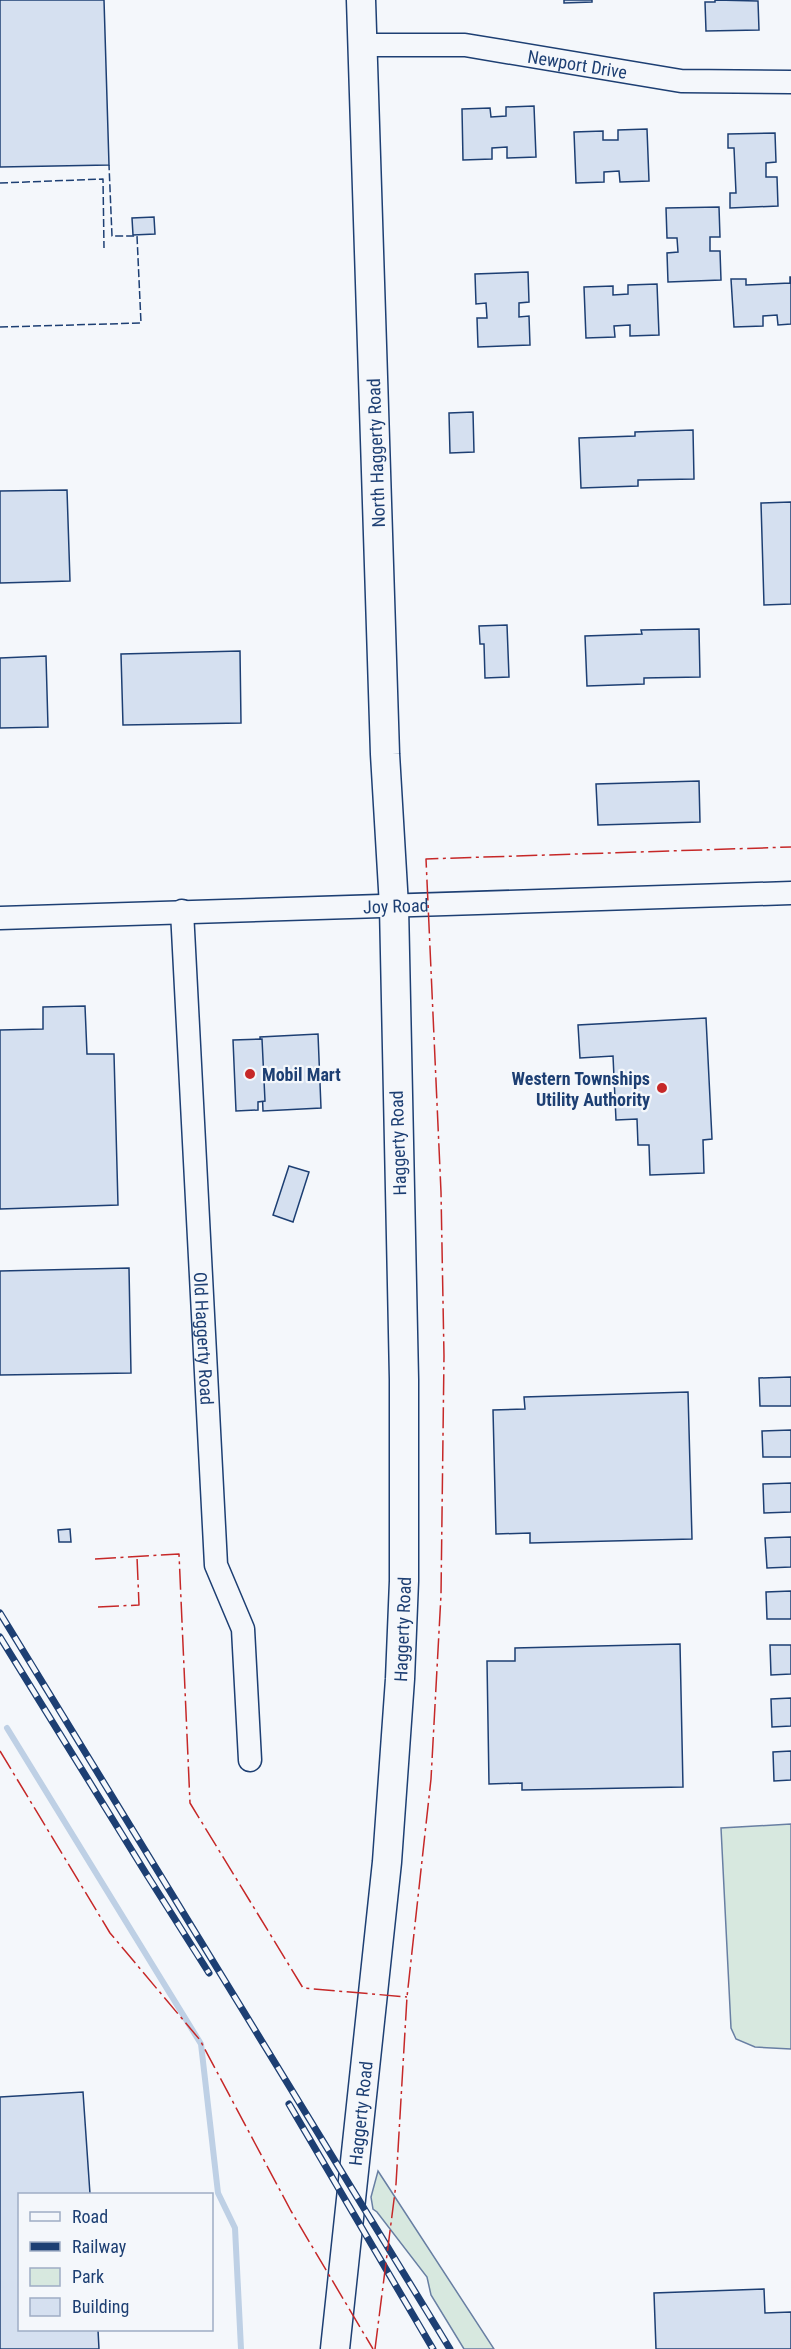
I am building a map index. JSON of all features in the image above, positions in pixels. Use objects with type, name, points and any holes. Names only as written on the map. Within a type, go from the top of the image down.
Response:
[{"type":"main road","name":"North Haggerty Road","points":[[361,0],[385,754],[394,906]]},
{"type":"main road","name":"Haggerty Road","points":[[335,2349],[387,1862],[403,1603],[405,1448],[394,906]]},
{"type":"street","name":"Newport Drive","points":[[363,45],[465,45],[681,81],[791,82]]},
{"type":"street","name":"Joy Road","points":[[0,918],[791,893]]},
{"type":"street","name":"Old Haggerty Road","points":[[182,911],[216,1565],[243,1629],[250,1760]]},
{"type":"green space","points":[[791,1824],[791,2049],[755,2047],[736,2039],[731,2028],[721,1828]]},
{"type":"green space","points":[[378,2171],[494,2349],[464,2349],[431,2295],[427,2277],[373,2209],[371,2197]]},
{"type":"building","points":[[0,0],[104,0],[109,165],[0,167]]},
{"type":"building","points":[[564,0],[592,0],[592,2],[564,3]]},
{"type":"building","points":[[715,0],[758,1],[759,30],[706,31],[705,2],[715,2]]},
{"type":"building","points":[[534,106],[536,157],[507,158],[507,147],[492,148],[492,159],[463,160],[462,109],[490,108],[491,117],[506,116],[506,107]]},
{"type":"building","points":[[647,129],[649,181],[620,182],[619,171],[604,172],[604,182],[576,183],[574,132],[603,131],[603,140],[618,140],[618,130]]},
{"type":"building","points":[[775,133],[776,162],[766,163],[766,177],[777,177],[778,206],[730,208],[730,193],[736,193],[734,148],[728,148],[728,134]]},
{"type":"building","points":[[719,207],[720,237],[710,237],[710,251],[720,251],[721,280],[668,282],[667,253],[678,252],[677,238],[667,238],[666,208]]},
{"type":"building","points":[[154,217],[155,234],[133,235],[132,218]]},
{"type":"building","points":[[528,272],[529,302],[519,303],[519,317],[529,316],[530,345],[478,347],[477,318],[487,318],[486,303],[476,304],[475,274]]},
{"type":"building","points":[[790,277],[791,324],[778,325],[777,315],[763,316],[763,326],[734,327],[731,279],[746,279],[746,285],[790,283]]},
{"type":"building","points":[[657,284],[659,335],[630,336],[630,325],[614,326],[615,337],[586,338],[584,287],[613,286],[613,295],[628,294],[628,285]]},
{"type":"building","points":[[473,412],[474,452],[450,453],[449,413]]},
{"type":"building","points":[[693,430],[694,479],[638,480],[638,486],[581,488],[579,438],[635,436],[635,432]]},
{"type":"building","points":[[67,490],[70,581],[0,583],[0,491]]},
{"type":"building","points":[[791,502],[791,604],[764,605],[761,503]]},
{"type":"building","points":[[507,625],[509,677],[485,678],[484,644],[480,644],[479,626]]},
{"type":"building","points":[[699,629],[700,677],[644,678],[644,684],[587,686],[585,636],[642,634],[641,630]]},
{"type":"building","points":[[240,651],[241,723],[123,725],[121,654]]},
{"type":"building","points":[[46,656],[48,727],[0,728],[0,658]]},
{"type":"building","points":[[699,781],[700,822],[598,825],[596,784]]},
{"type":"building","points":[[85,1006],[87,1054],[114,1054],[118,1205],[0,1209],[0,1030],[43,1029],[43,1007]]},
{"type":"building","name":"Western Townships Utility Authority","points":[[706,1018],[712,1139],[703,1140],[704,1173],[650,1175],[649,1145],[638,1145],[637,1119],[616,1120],[613,1056],[580,1058],[578,1025]]},
{"type":"building","points":[[318,1034],[321,1108],[263,1111],[260,1037]]},
{"type":"building","points":[[262,1039],[265,1101],[258,1102],[258,1110],[236,1111],[233,1040]]},
{"type":"building","points":[[289,1166],[309,1172],[293,1222],[273,1215]]},
{"type":"building","points":[[129,1268],[131,1373],[0,1375],[0,1271]]},
{"type":"building","points":[[791,1377],[791,1406],[760,1406],[759,1378]]},
{"type":"building","points":[[688,1392],[692,1539],[530,1543],[530,1533],[496,1534],[493,1410],[525,1409],[524,1397]]},
{"type":"building","points":[[791,1430],[791,1457],[763,1457],[762,1431]]},
{"type":"building","points":[[791,1483],[791,1512],[764,1513],[763,1484]]},
{"type":"building","points":[[70,1529],[71,1542],[59,1542],[58,1530]]},
{"type":"building","points":[[791,1537],[791,1567],[767,1568],[765,1538]]},
{"type":"building","points":[[791,1591],[791,1619],[767,1619],[766,1592]]},
{"type":"building","points":[[680,1644],[683,1787],[522,1790],[522,1783],[489,1784],[487,1661],[515,1661],[515,1648]]},
{"type":"building","points":[[770,1645],[791,1645],[791,1674],[771,1675]]},
{"type":"building","points":[[791,1698],[791,1726],[772,1727],[771,1699]]},
{"type":"building","points":[[791,1751],[791,1780],[774,1781],[773,1752]]},
{"type":"building","points":[[83,2092],[90,2193],[18,2193],[18,2331],[98,2331],[99,2349],[0,2349],[0,2097]]},
{"type":"building","points":[[764,2289],[765,2313],[791,2312],[791,2349],[656,2349],[654,2293]]},
{"type":"waterway","points":[[7,1728],[201,2044],[218,2193],[235,2228],[241,2349]]},
{"type":"railway","points":[[0,1613],[450,2349]]},
{"type":"railway","points":[[0,1637],[209,1973]]},
{"type":"railway","points":[[289,2104],[433,2349]]},
{"type":"fence","points":[[0,327],[141,323],[137,236],[112,236],[109,165]]},
{"type":"fence","points":[[0,183],[103,179],[104,248]]},
{"type":"power","points":[[375,2349],[396,2184],[407,1997],[431,1779],[441,1595],[444,1356],[441,1192],[426,859],[791,847]]},
{"type":"power","points":[[95,1559],[179,1554],[190,1803],[303,1988],[407,1997]]},
{"type":"power","points":[[98,1607],[139,1605],[137,1557]]},
{"type":"power","points":[[0,1751],[110,1933],[200,2040],[291,2211],[373,2349]]},
{"type":"place","name":"Mobil Mart","points":[[250,1074]]},
{"type":"place","name":"Western Townships Utility Authority","points":[[662,1088]]}]
